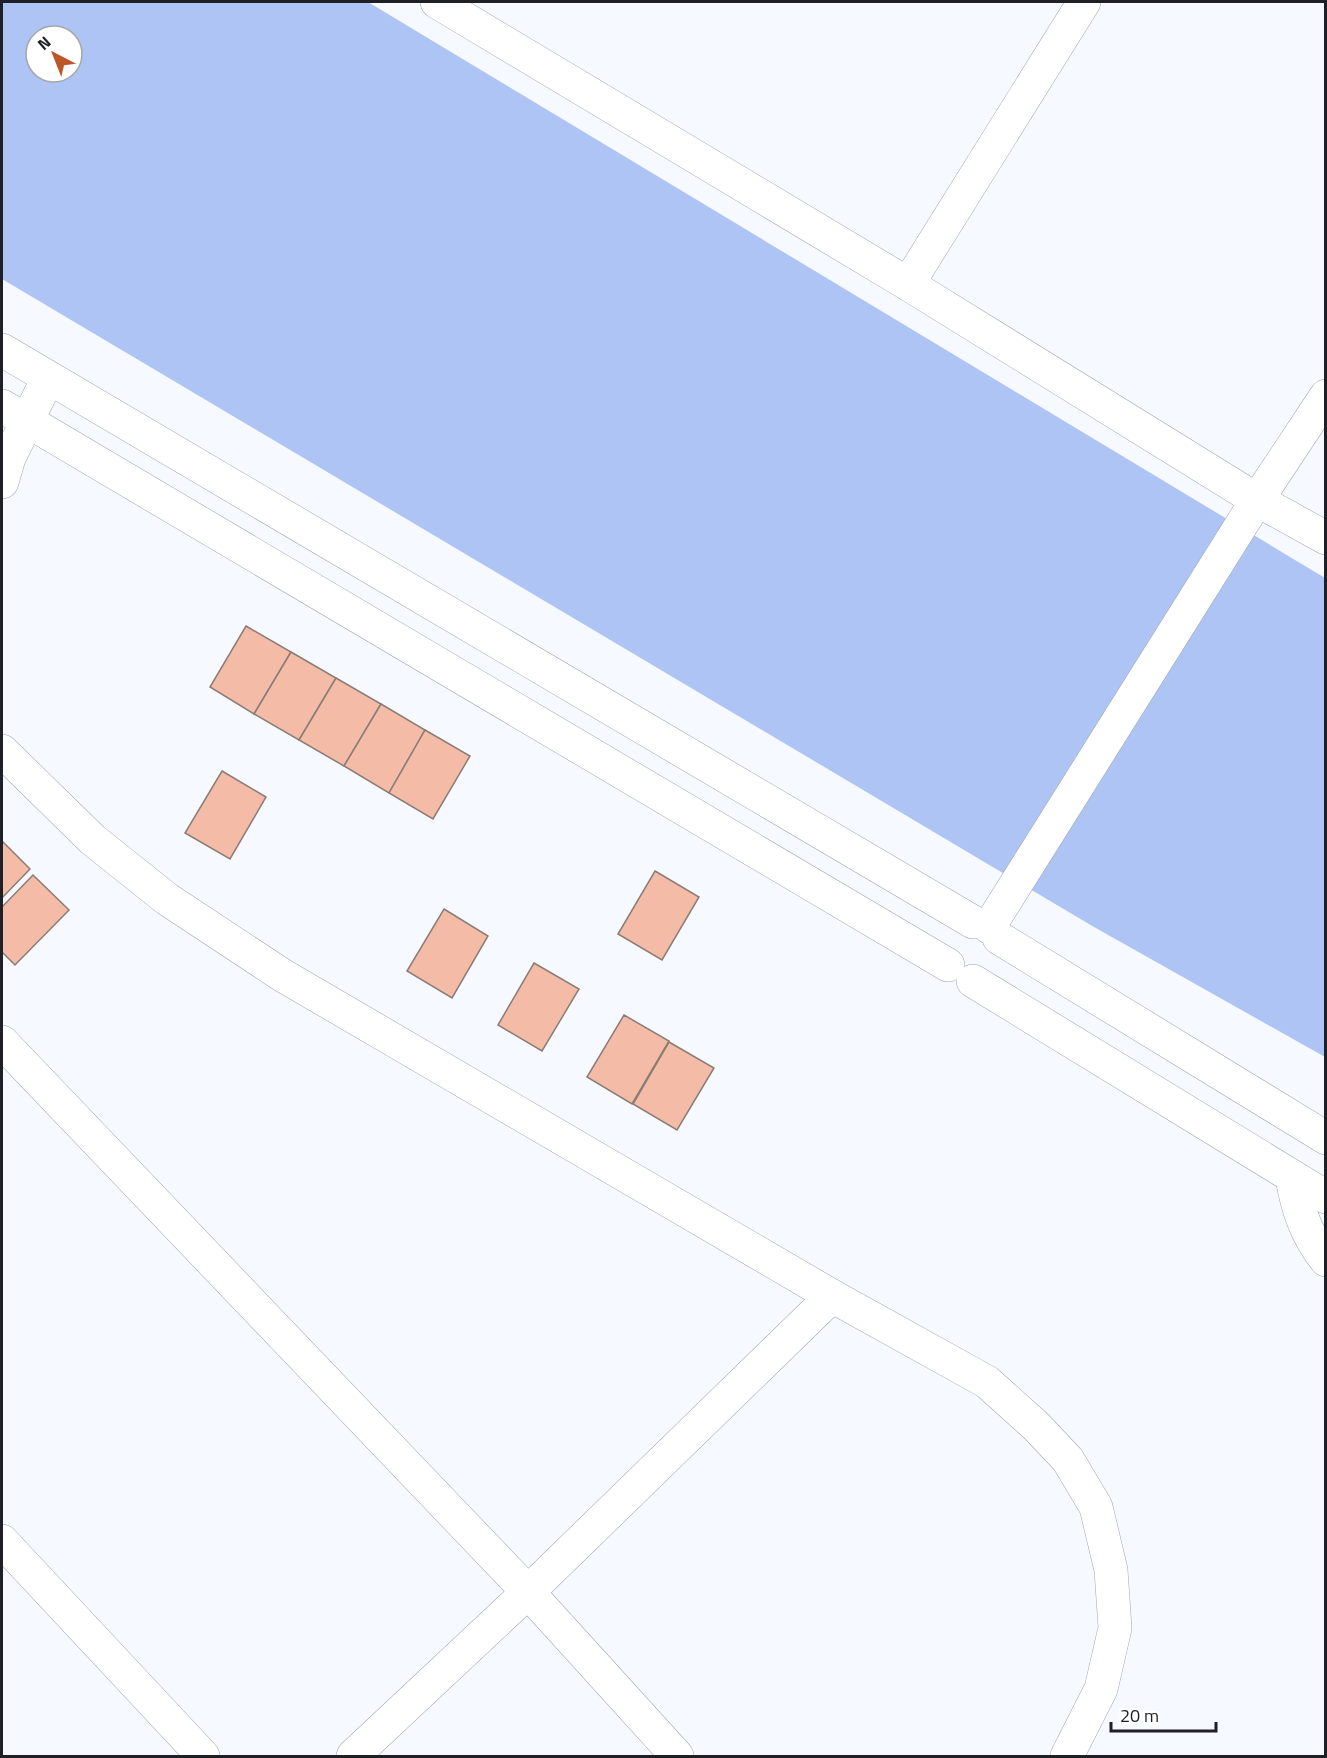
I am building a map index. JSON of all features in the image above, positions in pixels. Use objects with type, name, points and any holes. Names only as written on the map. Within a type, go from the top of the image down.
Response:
[{"type":"street","points":[[437,2],[908,284],[1257,500],[1326,538]]},
{"type":"street","points":[[908,284],[1084,2]]},
{"type":"street","points":[[2,350],[987,929],[1326,1138]]},
{"type":"street","points":[[2,482],[9,458],[14,414],[48,378]]},
{"type":"street","points":[[987,929],[1257,500],[1326,396]]},
{"type":"street","points":[[14,414],[960,973],[1326,1197]]},
{"type":"street","points":[[2,751],[93,840],[167,898],[282,975],[832,1296],[987,1382],[1036,1426],[1068,1460],[1096,1508],[1111,1570],[1115,1628],[1101,1689],[1067,1756]]},
{"type":"street","points":[[960,973],[946,951],[950,937],[961,926],[987,929]]},
{"type":"street","points":[[960,973],[987,976],[998,967],[1002,952],[987,929]]},
{"type":"street","points":[[2,1042],[528,1592],[677,1756]]},
{"type":"street","points":[[1292,1177],[1300,1214],[1308,1233],[1326,1260]]},
{"type":"street","points":[[353,1756],[528,1592],[832,1296]]},
{"type":"street","points":[[2,1541],[203,1756]]},
{"type":"shaded area","points":[[2,2],[368,2],[1325,578],[1325,1057],[1094,927],[2,279]]},
{"type":"building","points":[[246,626],[291,652],[254,714],[210,687]]},
{"type":"building","points":[[291,652],[336,678],[299,740],[254,714]]},
{"type":"building","points":[[336,678],[381,704],[344,766],[299,740]]},
{"type":"building","points":[[381,704],[425,730],[389,793],[344,766]]},
{"type":"building","points":[[425,730],[470,756],[433,819],[389,793]]},
{"type":"building","points":[[222,771],[266,797],[230,859],[185,833]]},
{"type":"building","points":[[2,841],[30,869],[2,898]]},
{"type":"building","points":[[655,871],[699,897],[662,960],[618,934]]},
{"type":"building","points":[[33,875],[69,910],[15,965],[2,952],[2,907]]},
{"type":"building","points":[[444,909],[488,936],[452,998],[407,971]]},
{"type":"building","points":[[534,963],[579,989],[542,1051],[498,1025]]},
{"type":"building","points":[[624,1015],[669,1041],[632,1104],[587,1077]]},
{"type":"building","points":[[669,1042],[714,1068],[677,1130],[633,1104]]}]
